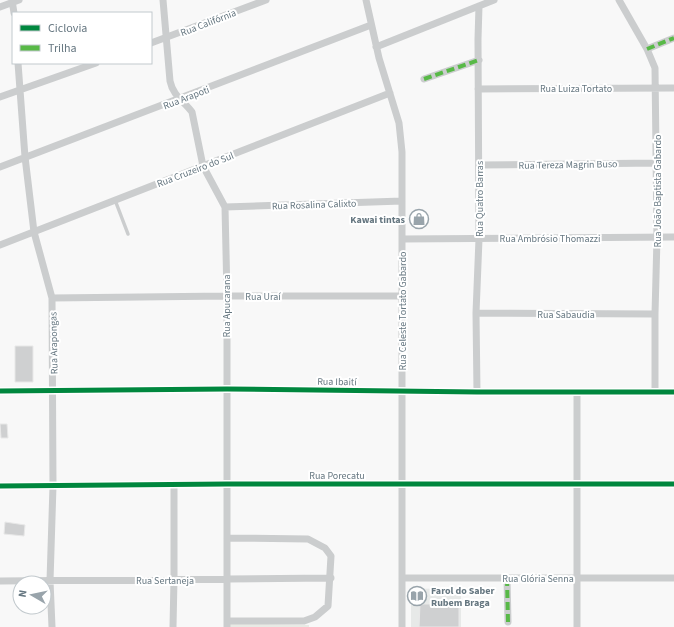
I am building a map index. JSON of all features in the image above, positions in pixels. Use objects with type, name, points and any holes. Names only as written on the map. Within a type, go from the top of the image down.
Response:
[{"type":"street","name":"Rua Apucarana","points":[[162,0],[172,89],[192,112],[203,166],[225,207],[227,296],[227,624]]},
{"type":"street","name":"Rua Califórnia","points":[[152,43],[266,0]]},
{"type":"street","name":"Rua Celeste Tortato Gabardo","points":[[366,0],[376,47],[399,124],[402,152],[402,627]]},
{"type":"street","points":[[376,47],[494,0]]},
{"type":"street","name":"Rua João Baptista Gabardo","points":[[619,0],[656,68],[657,238],[654,392]]},
{"type":"street","points":[[0,7],[15,1],[14,12]]},
{"type":"street","name":"Rua Quatro Barras","points":[[477,392],[476,313],[479,239],[479,6]]},
{"type":"street","name":"Rua Arapoti","points":[[0,167],[371,26]]},
{"type":"street","points":[[647,49],[674,38]]},
{"type":"street","points":[[424,79],[479,60]]},
{"type":"street","name":"Rua Arapongas","points":[[18,64],[24,157],[34,232],[52,298],[53,486],[50,575]]},
{"type":"street","points":[[0,97],[93,64]]},
{"type":"street","name":"Rua Luiza Tortato","points":[[478,89],[674,88]]},
{"type":"street","name":"Rua Cruzeiro do Sul","points":[[0,245],[390,93]]},
{"type":"street","name":"Rua Tereza Magrin Buso","points":[[479,165],[657,163]]},
{"type":"street","name":"Rua Rosalina Calixto","points":[[225,207],[402,201]]},
{"type":"street","name":"Rua Ambrósio Thomazzi","points":[[402,239],[674,237]]},
{"type":"street","name":"Rua Uraí","points":[[52,298],[402,296]]},
{"type":"street","name":"Rua Sabaudia","points":[[476,313],[655,314]]},
{"type":"street","name":"Rua Ibaití","points":[[0,391],[227,389],[477,392],[674,392]]},
{"type":"street","points":[[577,392],[577,627]]},
{"type":"street","name":"Rua Porecatu","points":[[0,486],[227,484],[674,484]]},
{"type":"street","points":[[173,627],[174,485]]},
{"type":"street","points":[[227,538],[308,539],[325,548],[331,556],[331,578],[328,606],[315,617],[304,621],[227,624]]},
{"type":"street","name":"Rua Sertaneja","points":[[52,581],[331,578]]},
{"type":"street","name":"Rua Glória Senna","points":[[402,578],[674,578]]},
{"type":"street","points":[[507,578],[508,622]]},
{"type":"street","name":"Rua Sertaneja","points":[[0,581],[12,581]]},
{"type":"street","name":"Rua Arapongas","points":[[51,615],[52,627]]},
{"type":"lane","points":[[115,200],[128,234]]},
{"type":"shaded area","points":[[461,588],[461,627],[411,627],[411,589]]},
{"type":"shaded area","points":[[229,623],[309,625],[309,627],[229,627]]},
{"type":"building","points":[[15,346],[33,346],[33,382],[15,382]]},
{"type":"building","points":[[0,424],[7,424],[8,438],[1,438]]},
{"type":"building","points":[[5,522],[25,525],[24,536],[4,534]]},
{"type":"building","points":[[420,604],[459,604],[459,627],[419,627]]},
{"type":"marked path","points":[[647,49],[674,38]]},
{"type":"marked path","points":[[424,79],[479,60]]},
{"type":"marked path","points":[[507,578],[508,622]]},
{"type":"cycle path","points":[[0,391],[227,389],[477,392],[674,392]]},
{"type":"cycle path","points":[[0,486],[227,484],[674,484]]},
{"type":"place","name":"Kawai tintas","points":[[419,219]]},
{"type":"place","name":"Farol do Saber Rubem Braga","points":[[417,596]]}]
